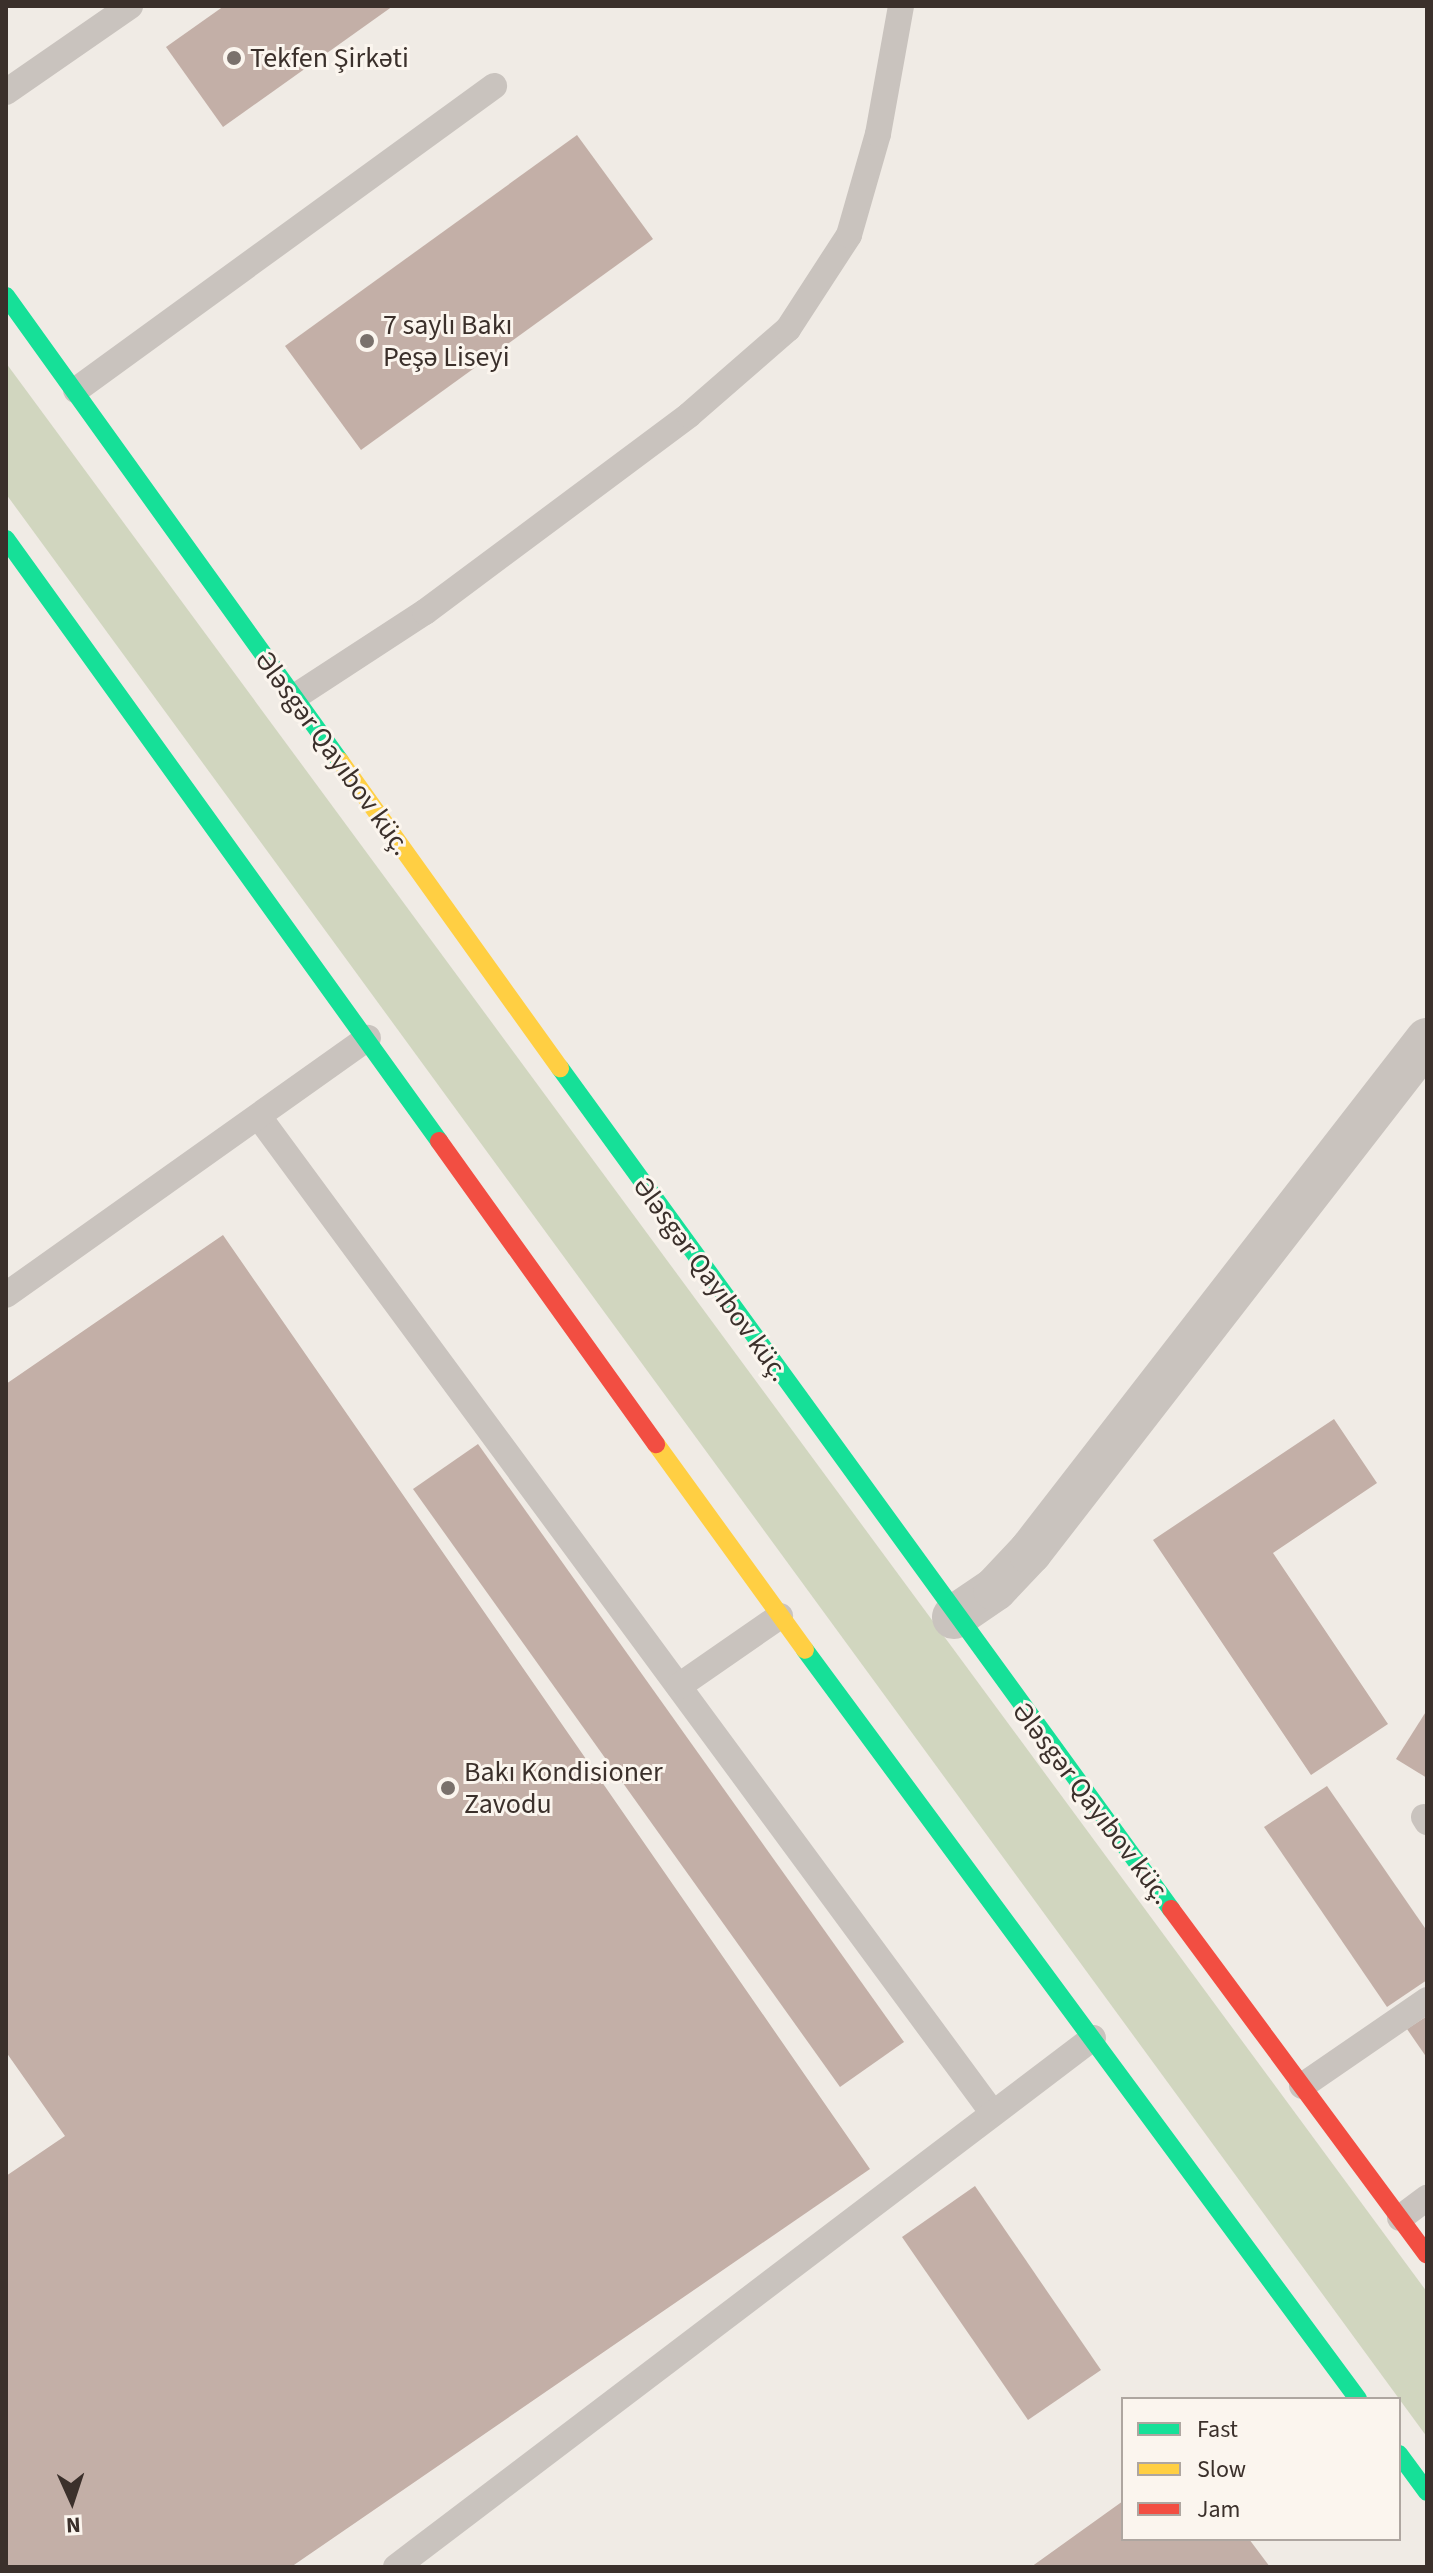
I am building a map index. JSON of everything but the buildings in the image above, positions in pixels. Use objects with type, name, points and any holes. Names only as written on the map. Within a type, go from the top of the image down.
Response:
[{"type":"main road","name":"Ələsgər Qayıbov küç.","points":[[6,296],[954,1617],[1427,2255]]},
{"type":"main road","points":[[6,539],[368,1038],[780,1616],[1357,2397]]},
{"type":"main road","points":[[1401,2457],[1427,2492]]},
{"type":"street","points":[[954,1617],[995,1589],[1030,1552],[1427,1040]]},
{"type":"lane","points":[[6,92],[130,6]]},
{"type":"lane","points":[[293,698],[425,612],[689,415],[788,329],[849,235],[878,134],[901,6]]},
{"type":"lane","points":[[76,390],[494,86]]},
{"type":"lane","points":[[6,1295],[368,1038]]},
{"type":"lane","points":[[259,1117],[992,2112]]},
{"type":"lane","points":[[679,1686],[780,1616]]},
{"type":"lane","points":[[1302,2086],[1427,2000]]},
{"type":"lane","points":[[396,2567],[1093,2038]]},
{"type":"lane","points":[[1400,2218],[1427,2198]]},
{"type":"green space","points":[[6,363],[1427,2292],[1427,2437],[1401,2401],[1401,2397],[1398,2397],[6,494]]},
{"type":"traffic: fast","points":[[6,296],[340,761]]},
{"type":"traffic: fast","points":[[6,539],[439,1141]]},
{"type":"traffic: fast","points":[[560,1068],[1171,1909]]},
{"type":"traffic: fast","points":[[805,1650],[1357,2397]]},
{"type":"traffic: fast","points":[[1401,2457],[1427,2492]]},
{"type":"traffic: slow","points":[[340,761],[560,1068]]},
{"type":"traffic: slow","points":[[656,1444],[805,1650]]},
{"type":"traffic: jam","points":[[439,1141],[656,1444]]},
{"type":"traffic: jam","points":[[1171,1909],[1427,2255]]},
{"type":"place","name":"Tekfen Şirkəti","points":[[234,58]]},
{"type":"place","name":"7 saylı Bakı Peşə Liseyi","points":[[367,341]]},
{"type":"place","name":"Bakı Kondisioner Zavodu","points":[[448,1788]]}]
